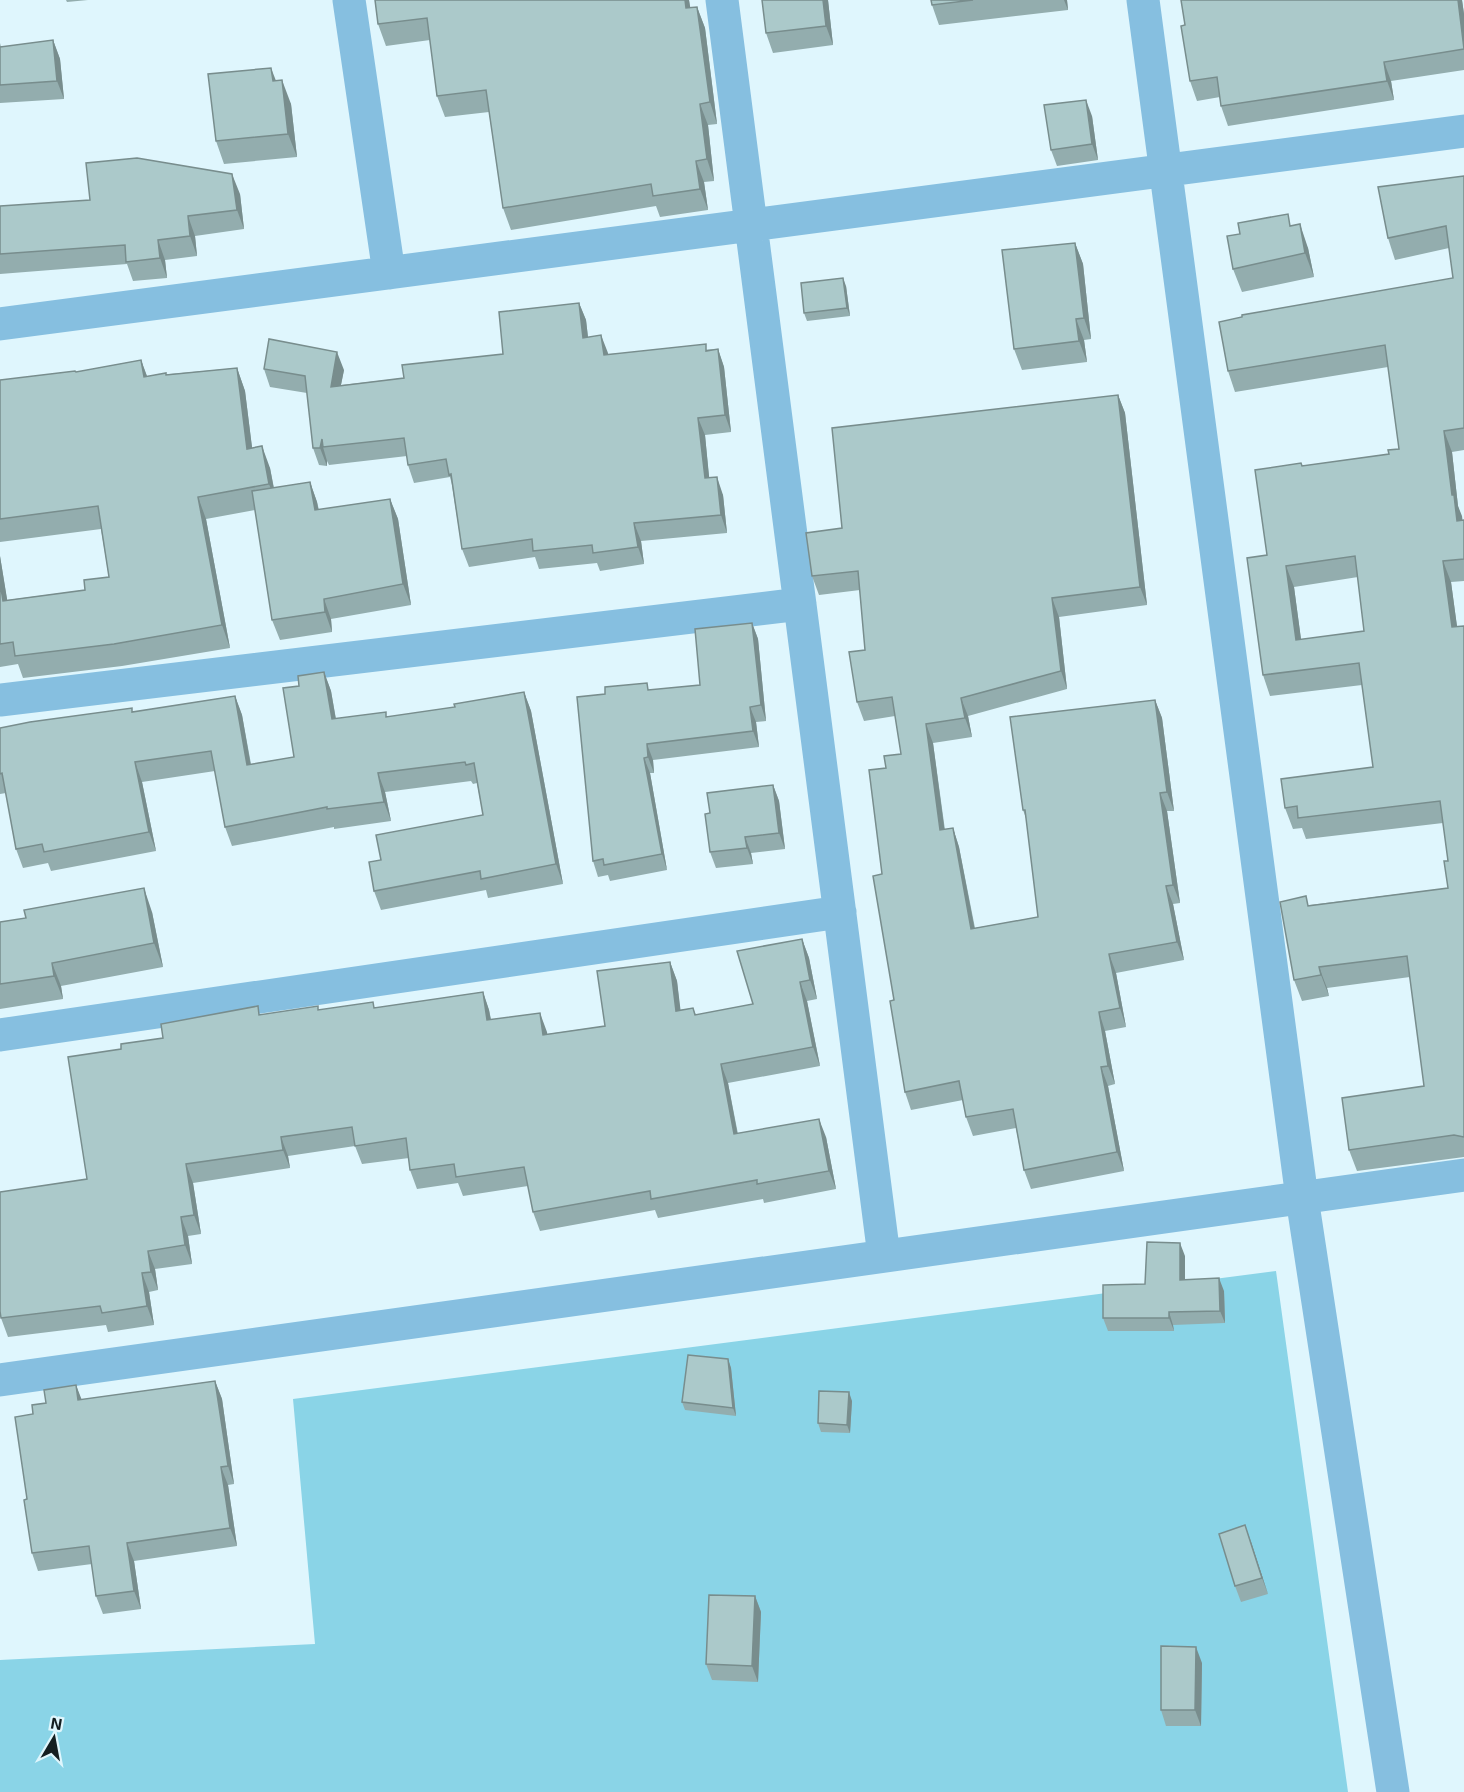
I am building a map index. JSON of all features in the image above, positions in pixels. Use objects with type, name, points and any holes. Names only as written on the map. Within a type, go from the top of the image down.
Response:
[{"type":"street","points":[[349,0],[389,273]]},
{"type":"street","points":[[722,0],[884,1256]]},
{"type":"street","points":[[1143,0],[1302,1198],[1393,1792]]},
{"type":"street","points":[[0,324],[1464,131]]},
{"type":"street","points":[[0,700],[800,604]]},
{"type":"street","points":[[0,1035],[840,912]]},
{"type":"street","points":[[0,1380],[1464,1175]]},
{"type":"shaded area","points":[[1276,1271],[1348,1792],[0,1792],[0,1660],[315,1644],[293,1399]]},
{"type":"building","points":[[375,0],[685,0],[686,8],[697,7],[710,102],[700,104],[707,159],[696,161],[700,189],[653,196],[651,184],[503,208],[486,90],[437,96],[427,18],[378,24]]},
{"type":"building","points":[[762,0],[823,0],[826,26],[766,33]]},
{"type":"building","points":[[931,0],[973,0],[932,5]]},
{"type":"building","points":[[1181,0],[1458,0],[1464,49],[1384,62],[1387,81],[1221,106],[1217,77],[1190,81],[1181,26],[1185,25]]},
{"type":"building","points":[[53,40],[57,81],[0,85],[0,47]]},
{"type":"building","points":[[271,68],[273,81],[282,80],[288,134],[216,141],[208,74]]},
{"type":"building","points":[[1086,100],[1092,144],[1051,150],[1044,105]]},
{"type":"building","points":[[137,158],[232,174],[237,210],[188,216],[190,236],[158,240],[160,258],[126,262],[125,245],[0,254],[0,206],[90,200],[86,163]]},
{"type":"building","points":[[1464,176],[1464,428],[1444,431],[1457,521],[1464,520],[1464,559],[1443,561],[1452,627],[1464,626],[1464,1137],[1454,1135],[1349,1150],[1342,1098],[1424,1086],[1407,956],[1319,967],[1321,975],[1294,980],[1280,902],[1306,896],[1308,906],[1448,888],[1444,861],[1448,861],[1440,801],[1298,818],[1297,806],[1285,808],[1281,779],[1373,767],[1359,663],[1263,675],[1247,558],[1267,555],[1255,470],[1389,454],[1388,450],[1399,449],[1385,345],[1228,371],[1219,322],[1242,317],[1242,315],[1453,278],[1446,226],[1388,238],[1378,187]],"holes":[[[1355,556],[1364,631],[1296,640],[1286,566]]]},
{"type":"building","points":[[1288,214],[1290,226],[1300,224],[1305,253],[1233,269],[1227,236],[1240,234],[1238,223]]},
{"type":"building","points":[[1075,243],[1084,318],[1076,319],[1079,341],[1014,349],[1002,250]]},
{"type":"building","points":[[843,278],[847,308],[804,313],[801,283]]},
{"type":"building","points":[[579,303],[583,338],[601,335],[604,355],[706,344],[706,351],[718,349],[725,415],[698,418],[705,478],[717,477],[721,515],[634,523],[638,547],[593,553],[592,545],[533,551],[532,539],[462,549],[451,474],[449,475],[446,459],[408,465],[404,438],[323,447],[322,439],[320,448],[313,448],[305,376],[264,369],[269,339],[337,352],[331,387],[404,378],[402,365],[503,354],[499,312]]},
{"type":"building","points":[[141,360],[144,377],[166,373],[166,375],[237,368],[247,449],[262,446],[269,484],[198,497],[222,625],[114,644],[15,656],[13,642],[0,644],[0,582],[3,601],[85,590],[84,580],[109,577],[98,506],[0,519],[0,380],[76,372]]},
{"type":"building","points":[[1118,395],[1140,587],[1052,598],[1061,671],[961,698],[965,718],[926,724],[940,830],[953,828],[971,929],[1038,917],[1025,810],[1023,810],[1010,717],[1155,700],[1167,792],[1160,793],[1173,885],[1166,886],[1177,942],[1109,954],[1120,1008],[1099,1012],[1108,1066],[1101,1067],[1117,1152],[1024,1170],[1013,1109],[966,1117],[959,1081],[905,1092],[890,1001],[894,1000],[873,876],[882,874],[869,770],[886,768],[884,756],[901,754],[892,697],[857,702],[849,652],[865,650],[858,571],[812,576],[806,533],[842,528],[832,428]]},
{"type":"building","points":[[310,482],[315,510],[390,499],[403,584],[324,599],[325,612],[272,620],[252,491]]},
{"type":"building","points":[[752,623],[761,705],[750,707],[753,731],[647,744],[648,757],[644,758],[662,854],[604,865],[603,859],[593,861],[577,697],[605,694],[605,687],[647,683],[648,690],[700,685],[695,629]]},
{"type":"building","points":[[324,672],[332,719],[386,712],[386,717],[455,707],[454,704],[524,692],[556,864],[481,879],[480,871],[374,891],[369,862],[381,860],[376,835],[483,815],[474,763],[466,765],[465,762],[378,773],[384,802],[327,809],[327,807],[225,827],[211,751],[135,762],[149,832],[44,852],[42,844],[16,849],[2,773],[0,774],[0,728],[132,708],[132,712],[235,696],[247,765],[294,757],[283,688],[299,686],[298,676]]},
{"type":"building","points":[[773,785],[779,833],[745,837],[747,848],[710,852],[705,814],[710,813],[707,793]]},
{"type":"building","points":[[144,888],[154,943],[52,963],[54,976],[0,984],[0,922],[26,918],[24,910]]},
{"type":"building","points":[[802,939],[810,980],[800,982],[813,1047],[721,1064],[734,1134],[819,1119],[829,1171],[757,1184],[757,1180],[651,1199],[650,1191],[533,1212],[524,1167],[456,1177],[454,1164],[410,1170],[406,1138],[355,1146],[352,1127],[281,1137],[283,1150],[186,1164],[194,1215],[181,1217],[185,1245],[148,1251],[151,1272],[142,1273],[147,1306],[102,1313],[100,1306],[1,1318],[0,1192],[87,1179],[68,1057],[121,1049],[121,1044],[163,1038],[161,1024],[258,1006],[259,1015],[318,1006],[318,1010],[373,1002],[374,1008],[483,992],[487,1020],[540,1013],[543,1035],[605,1026],[597,971],[670,962],[676,1011],[693,1008],[695,1015],[753,1004],[737,951]]},
{"type":"building","points":[[1147,1242],[1180,1243],[1180,1280],[1219,1278],[1220,1311],[1169,1312],[1169,1318],[1103,1318],[1103,1285],[1145,1284]]},
{"type":"building","points":[[688,1355],[728,1359],[733,1408],[682,1402]]},
{"type":"building","points":[[215,1381],[228,1466],[221,1467],[230,1528],[127,1543],[134,1591],[96,1596],[89,1546],[32,1553],[15,1417],[33,1414],[32,1405],[46,1403],[44,1390],[76,1385],[78,1400]]},
{"type":"building","points":[[819,1391],[849,1392],[847,1425],[818,1423]]},
{"type":"building","points":[[1245,1525],[1262,1578],[1235,1586],[1219,1534]]},
{"type":"building","points":[[709,1595],[755,1596],[752,1666],[706,1664]]},
{"type":"building","points":[[1161,1646],[1196,1647],[1195,1710],[1161,1710]]}]
